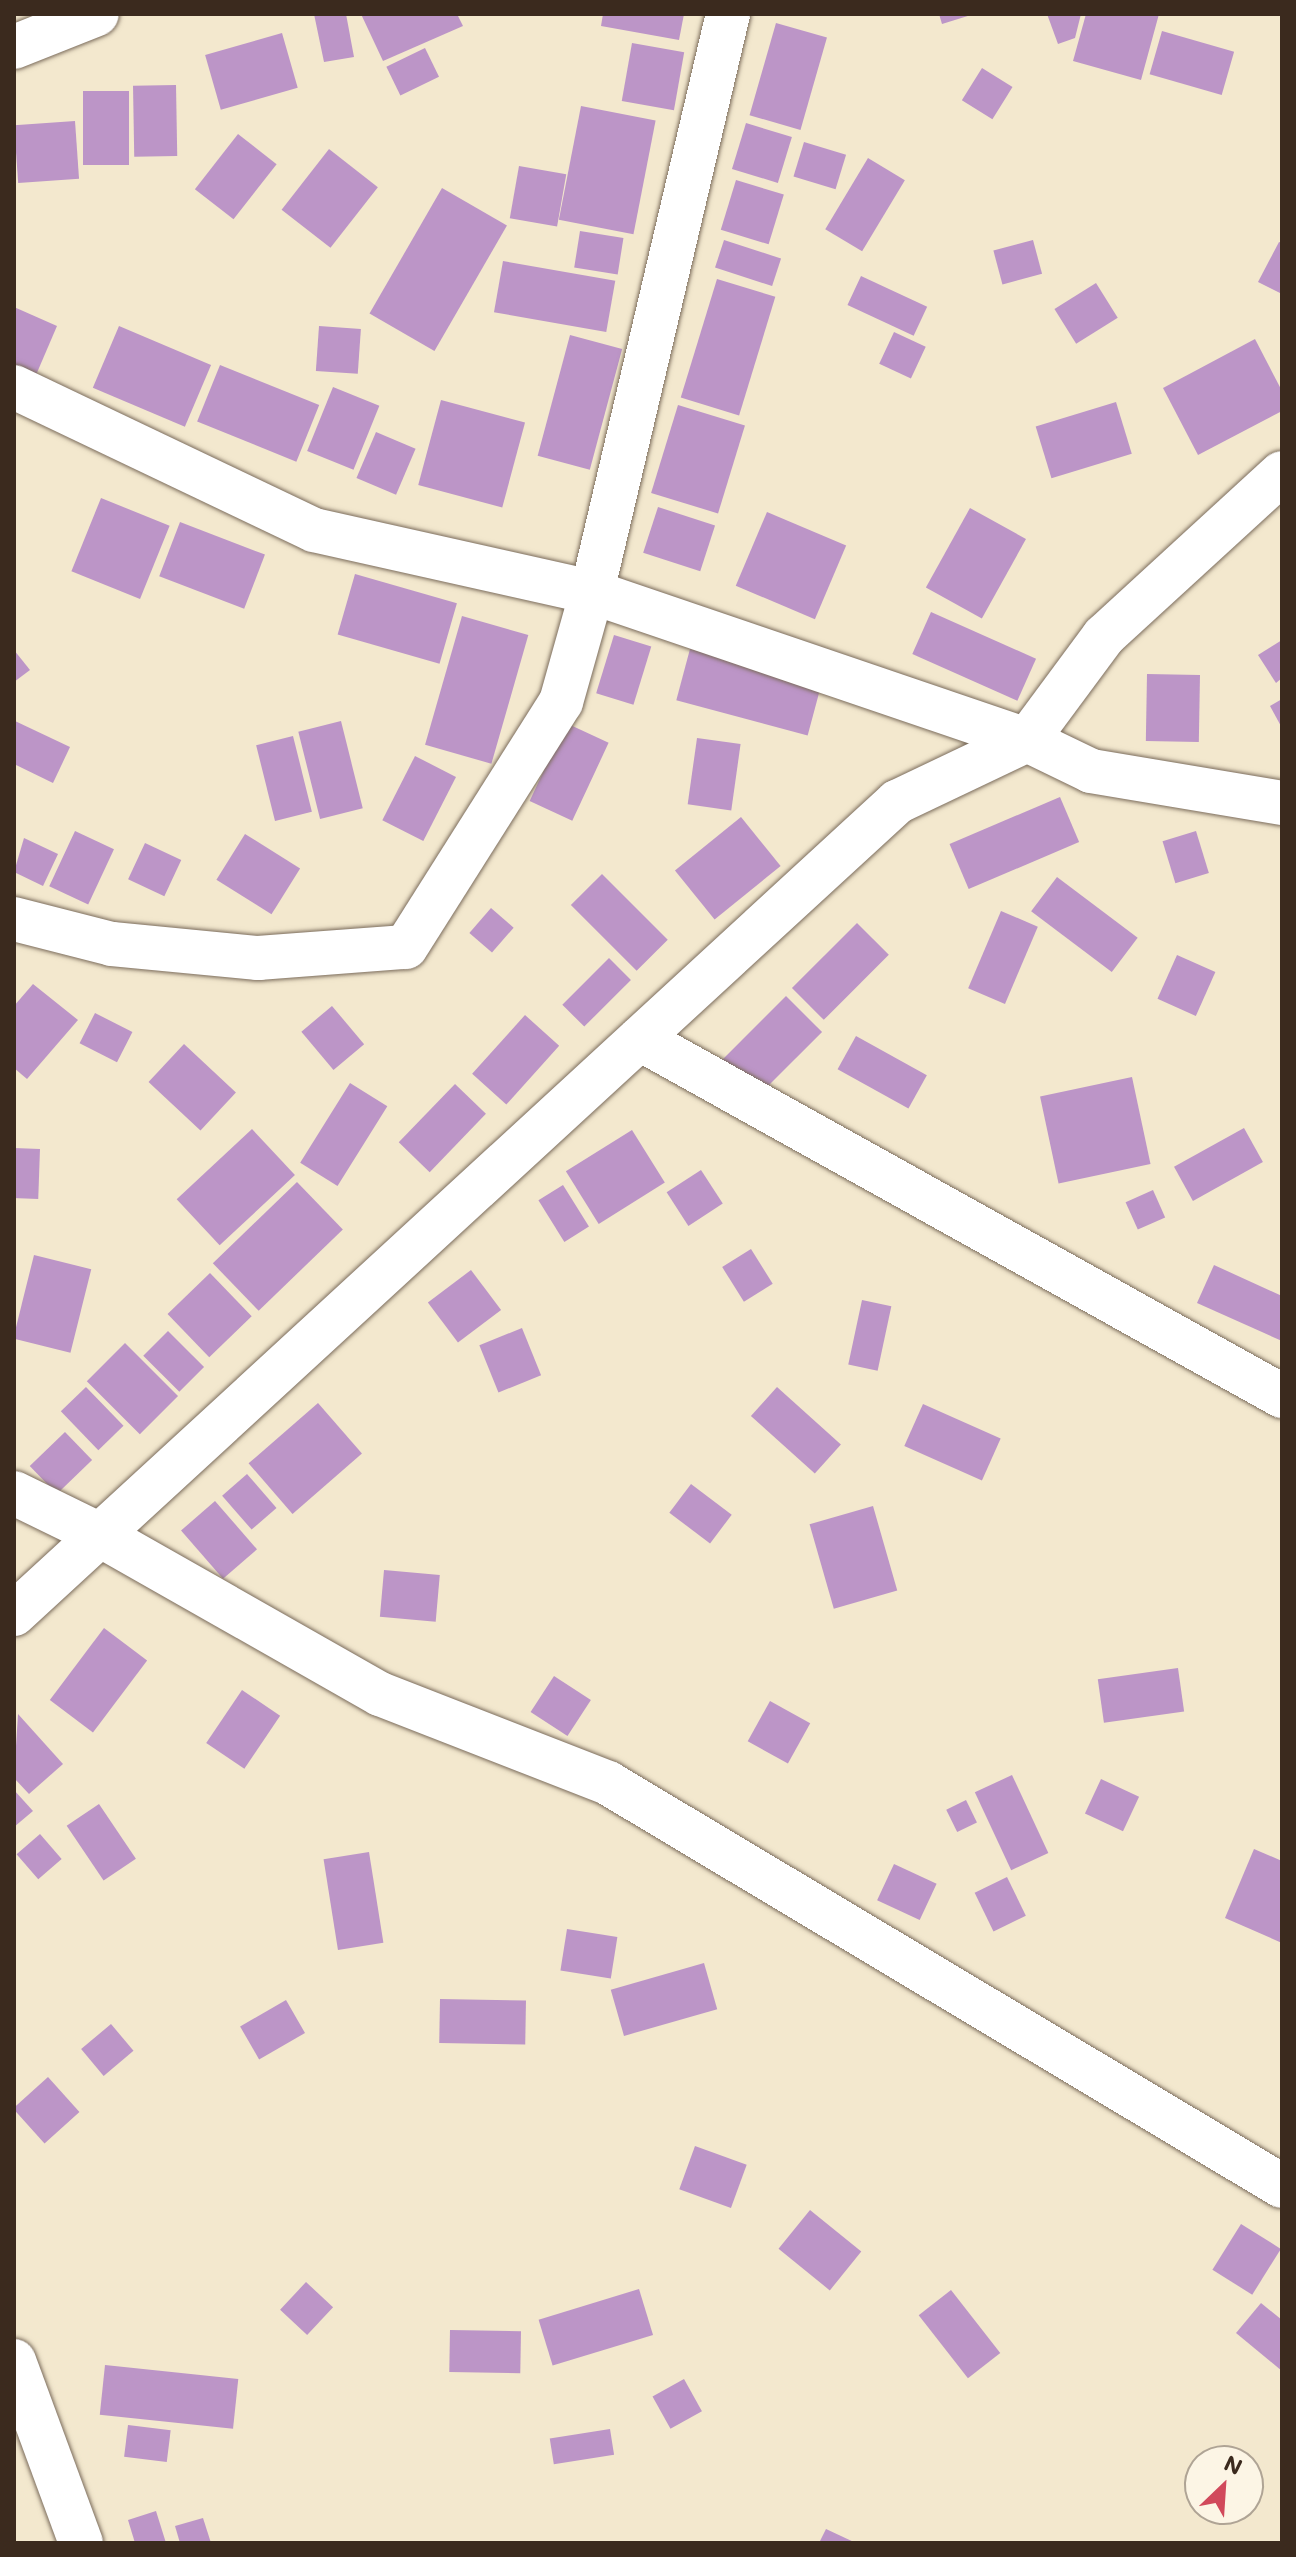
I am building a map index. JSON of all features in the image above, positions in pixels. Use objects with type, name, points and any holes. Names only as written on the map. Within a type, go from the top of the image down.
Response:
[{"type":"street","points":[[14,47],[97,14]]},
{"type":"street","points":[[14,919],[112,944],[258,958],[406,947],[561,702],[592,592],[728,14]]},
{"type":"street","points":[[14,387],[314,530],[592,592],[1027,740],[1091,771],[1282,803]]},
{"type":"street","points":[[14,1614],[897,802],[1027,740],[1104,636],[1282,473]]},
{"type":"street","points":[[640,1039],[1282,1396]]},
{"type":"street","points":[[14,1493],[100,1535],[380,1694],[608,1783],[1282,2186]]},
{"type":"street","points":[[14,2361],[81,2543]]},
{"type":"building","points":[[314,14],[346,14],[354,57],[324,62]]},
{"type":"building","points":[[361,14],[457,14],[463,26],[383,61]]},
{"type":"building","points":[[603,14],[684,14],[679,40],[601,26]]},
{"type":"building","points":[[939,14],[971,14],[971,15],[942,24]]},
{"type":"building","points":[[1047,14],[1081,14],[1075,38],[1058,44]]},
{"type":"building","points":[[1086,14],[1159,14],[1141,80],[1073,61]]},
{"type":"building","points":[[776,23],[827,38],[800,130],[750,115]]},
{"type":"building","points":[[1162,31],[1234,52],[1222,95],[1150,74]]},
{"type":"building","points":[[282,33],[298,88],[221,110],[205,55]]},
{"type":"building","points":[[632,43],[684,52],[674,110],[622,101]]},
{"type":"building","points":[[425,48],[439,77],[400,96],[386,67]]},
{"type":"building","points":[[982,68],[1013,87],[992,119],[962,100]]},
{"type":"building","points":[[176,85],[177,156],[134,157],[133,86]]},
{"type":"building","points":[[83,91],[129,91],[129,165],[83,165]]},
{"type":"building","points":[[581,106],[656,121],[633,234],[559,220]]},
{"type":"building","points":[[75,121],[79,179],[18,183],[14,125]]},
{"type":"building","points":[[746,123],[792,137],[778,183],[732,169]]},
{"type":"building","points":[[238,134],[277,164],[234,219],[195,189]]},
{"type":"building","points":[[804,142],[846,155],[836,189],[793,176]]},
{"type":"building","points":[[329,149],[378,187],[330,248],[282,210]]},
{"type":"building","points":[[868,158],[905,180],[862,251],[825,229]]},
{"type":"building","points":[[519,166],[566,174],[557,227],[510,218]]},
{"type":"building","points":[[736,180],[784,195],[769,244],[721,230]]},
{"type":"building","points":[[442,188],[507,225],[434,351],[370,314]]},
{"type":"building","points":[[580,231],[623,238],[618,274],[574,268]]},
{"type":"building","points":[[724,240],[781,259],[772,286],[715,268]]},
{"type":"building","points":[[1033,240],[1042,274],[1002,284],[993,251]]},
{"type":"building","points":[[1279,242],[1282,243],[1282,294],[1258,282]]},
{"type":"building","points":[[503,261],[615,281],[606,332],[494,312]]},
{"type":"building","points":[[861,276],[927,307],[914,336],[847,305]]},
{"type":"building","points":[[717,279],[775,297],[739,415],[681,398]]},
{"type":"building","points":[[1096,283],[1118,318],[1076,344],[1054,309]]},
{"type":"building","points":[[14,307],[57,326],[33,382],[14,373]]},
{"type":"building","points":[[119,326],[211,365],[185,427],[93,388]]},
{"type":"building","points":[[319,326],[361,329],[358,374],[316,371]]},
{"type":"building","points":[[894,332],[926,347],[911,379],[879,364]]},
{"type":"building","points":[[570,335],[622,349],[590,470],[538,456]]},
{"type":"building","points":[[1255,339],[1282,391],[1282,411],[1198,455],[1163,388]]},
{"type":"building","points":[[220,365],[319,405],[296,462],[197,422]]},
{"type":"building","points":[[333,387],[379,406],[354,470],[307,451]]},
{"type":"building","points":[[441,400],[525,423],[502,508],[418,485]]},
{"type":"building","points":[[1116,402],[1132,454],[1051,478],[1036,427]]},
{"type":"building","points":[[678,405],[745,425],[718,513],[651,493]]},
{"type":"building","points":[[376,432],[416,449],[396,495],[356,478]]},
{"type":"building","points":[[101,498],[170,526],[140,599],[71,571]]},
{"type":"building","points":[[658,507],[715,526],[700,571],[643,553]]},
{"type":"building","points":[[970,508],[1026,539],[982,619],[926,588]]},
{"type":"building","points":[[767,512],[846,546],[815,619],[736,586]]},
{"type":"building","points":[[180,522],[265,555],[244,609],[159,576]]},
{"type":"building","points":[[355,574],[457,603],[440,664],[338,635]]},
{"type":"building","points":[[931,612],[1036,659],[1017,701],[912,654]]},
{"type":"building","points":[[462,616],[528,635],[491,764],[425,745]]},
{"type":"building","points":[[614,635],[651,646],[633,705],[596,693]]},
{"type":"building","points":[[1282,640],[1282,678],[1276,683],[1258,655]]},
{"type":"building","points":[[690,649],[821,684],[808,735],[676,700]]},
{"type":"building","points":[[14,650],[30,670],[14,682]]},
{"type":"building","points":[[1147,674],[1200,675],[1199,742],[1146,741]]},
{"type":"building","points":[[1282,699],[1282,728],[1270,706]]},
{"type":"building","points":[[15,721],[70,747],[53,783],[14,764]]},
{"type":"building","points":[[341,721],[363,808],[320,819],[298,732]]},
{"type":"building","points":[[566,723],[609,743],[572,821],[530,801]]},
{"type":"building","points":[[293,736],[312,812],[275,821],[256,745]]},
{"type":"building","points":[[697,738],[741,744],[731,810],[688,804]]},
{"type":"building","points":[[415,756],[456,777],[423,841],[382,820]]},
{"type":"building","points":[[1060,797],[1079,842],[969,889],[950,844]]},
{"type":"building","points":[[741,817],[781,866],[715,919],[675,870]]},
{"type":"building","points":[[75,831],[114,849],[88,904],[49,886]]},
{"type":"building","points":[[1196,831],[1209,873],[1175,883],[1163,841]]},
{"type":"building","points":[[245,834],[300,868],[272,914],[216,880]]},
{"type":"building","points":[[24,838],[58,854],[43,886],[14,872]]},
{"type":"building","points":[[145,843],[181,860],[164,896],[128,879]]},
{"type":"building","points":[[602,874],[668,940],[637,971],[571,905]]},
{"type":"building","points":[[1057,877],[1138,938],[1112,972],[1031,911]]},
{"type":"building","points":[[491,908],[514,928],[492,953],[469,933]]},
{"type":"building","points":[[1001,911],[1038,927],[1005,1004],[968,988]]},
{"type":"building","points":[[857,923],[889,955],[824,1020],[792,988]]},
{"type":"building","points":[[1177,955],[1215,972],[1196,1016],[1157,999]]},
{"type":"building","points":[[609,958],[631,980],[584,1027],[562,1005]]},
{"type":"building","points":[[33,984],[78,1020],[27,1079],[14,1068],[14,1006]]},
{"type":"building","points":[[786,996],[822,1032],[755,1099],[719,1063]]},
{"type":"building","points":[[332,1006],[364,1044],[333,1070],[301,1032]]},
{"type":"building","points":[[95,1013],[132,1032],[117,1062],[80,1043]]},
{"type":"building","points":[[525,1015],[559,1046],[506,1104],[472,1074]]},
{"type":"building","points":[[856,1036],[927,1075],[908,1109],[838,1069]]},
{"type":"building","points":[[184,1044],[236,1092],[200,1130],[149,1082]]},
{"type":"building","points":[[1132,1077],[1151,1164],[1059,1184],[1040,1097]]},
{"type":"building","points":[[350,1083],[387,1106],[338,1186],[300,1163]]},
{"type":"building","points":[[455,1084],[486,1114],[430,1172],[399,1142]]},
{"type":"building","points":[[1244,1128],[1263,1162],[1193,1201],[1174,1167]]},
{"type":"building","points":[[252,1129],[295,1175],[220,1245],[177,1199]]},
{"type":"building","points":[[632,1130],[665,1183],[599,1224],[566,1171]]},
{"type":"building","points":[[14,1148],[40,1149],[38,1199],[14,1198]]},
{"type":"building","points":[[701,1170],[723,1204],[688,1226],[667,1192]]},
{"type":"building","points":[[297,1182],[343,1229],[259,1311],[213,1263]]},
{"type":"building","points":[[563,1185],[589,1227],[564,1242],[538,1200]]},
{"type":"building","points":[[1153,1190],[1165,1217],[1138,1230],[1126,1202]]},
{"type":"building","points":[[751,1249],[773,1284],[744,1302],[722,1267]]},
{"type":"building","points":[[34,1255],[91,1269],[70,1353],[14,1339]]},
{"type":"building","points":[[1214,1265],[1282,1296],[1282,1341],[1197,1303]]},
{"type":"building","points":[[471,1270],[501,1310],[458,1342],[428,1302]]},
{"type":"building","points":[[210,1273],[252,1316],[209,1357],[168,1314]]},
{"type":"building","points":[[862,1300],[891,1306],[878,1371],[848,1365]]},
{"type":"building","points":[[522,1328],[541,1375],[498,1393],[479,1345]]},
{"type":"building","points":[[168,1331],[204,1367],[179,1392],[143,1356]]},
{"type":"building","points":[[125,1343],[178,1396],[140,1434],[87,1381]]},
{"type":"building","points":[[86,1387],[124,1426],[98,1450],[61,1411]]},
{"type":"building","points":[[777,1387],[841,1445],[815,1474],[751,1416]]},
{"type":"building","points":[[318,1403],[362,1454],[293,1514],[249,1463]]},
{"type":"building","points":[[923,1404],[1001,1439],[982,1481],[904,1446]]},
{"type":"building","points":[[65,1432],[92,1460],[57,1494],[30,1466]]},
{"type":"building","points":[[247,1474],[277,1508],[252,1530],[222,1496]]},
{"type":"building","points":[[691,1484],[732,1515],[710,1543],[669,1513]]},
{"type":"building","points":[[215,1501],[257,1549],[223,1579],[181,1531]]},
{"type":"building","points":[[873,1506],[897,1591],[834,1609],[810,1524]]},
{"type":"building","points":[[384,1570],[440,1575],[436,1622],[380,1617]]},
{"type":"building","points":[[104,1628],[147,1660],[93,1732],[50,1700]]},
{"type":"building","points":[[1178,1668],[1184,1712],[1104,1723],[1098,1679]]},
{"type":"building","points":[[554,1676],[591,1700],[567,1736],[531,1712]]},
{"type":"building","points":[[242,1690],[280,1716],[244,1769],[206,1743]]},
{"type":"building","points":[[770,1701],[810,1723],[788,1764],[748,1741]]},
{"type":"building","points":[[18,1714],[63,1764],[29,1794],[14,1778]]},
{"type":"building","points":[[1012,1775],[1048,1853],[1011,1870],[975,1792]]},
{"type":"building","points":[[1101,1779],[1139,1797],[1123,1831],[1085,1813]]},
{"type":"building","points":[[14,1790],[33,1811],[14,1827]]},
{"type":"building","points":[[966,1800],[977,1822],[957,1832],[946,1810]]},
{"type":"building","points":[[99,1804],[136,1859],[104,1881],[67,1826]]},
{"type":"building","points":[[40,1834],[62,1859],[38,1879],[17,1854]]},
{"type":"building","points":[[1254,1849],[1282,1861],[1282,1943],[1225,1918]]},
{"type":"building","points":[[369,1852],[383,1943],[338,1950],[324,1859]]},
{"type":"building","points":[[894,1864],[937,1884],[920,1920],[877,1900]]},
{"type":"building","points":[[1007,1877],[1026,1916],[993,1931],[975,1893]]},
{"type":"building","points":[[567,1929],[617,1937],[611,1978],[560,1970]]},
{"type":"building","points":[[704,1963],[717,2009],[624,2036],[611,1990]]},
{"type":"building","points":[[440,1999],[526,2001],[525,2044],[439,2043]]},
{"type":"building","points":[[286,2000],[305,2033],[259,2059],[240,2026]]},
{"type":"building","points":[[111,2024],[133,2051],[104,2076],[81,2049]]},
{"type":"building","points":[[48,2077],[79,2112],[45,2143],[14,2108]]},
{"type":"building","points":[[695,2146],[747,2165],[731,2208],[679,2189]]},
{"type":"building","points":[[810,2210],[861,2252],[830,2290],[779,2249]]},
{"type":"building","points":[[1241,2224],[1281,2249],[1252,2295],[1212,2270]]},
{"type":"building","points":[[306,2282],[333,2307],[307,2335],[280,2310]]},
{"type":"building","points":[[639,2289],[653,2335],[553,2366],[539,2320]]},
{"type":"building","points":[[951,2290],[1000,2353],[968,2378],[919,2315]]},
{"type":"building","points":[[1261,2303],[1282,2320],[1282,2371],[1236,2333]]},
{"type":"building","points":[[450,2330],[521,2331],[520,2373],[449,2372]]},
{"type":"building","points":[[105,2365],[238,2379],[233,2429],[100,2415]]},
{"type":"building","points":[[684,2379],[702,2411],[670,2429],[653,2396]]},
{"type":"building","points":[[128,2425],[171,2430],[167,2462],[124,2457]]},
{"type":"building","points":[[610,2429],[614,2455],[554,2464],[550,2439]]},
{"type":"building","points":[[156,2511],[166,2543],[135,2543],[128,2520]]},
{"type":"building","points":[[203,2518],[211,2543],[180,2543],[175,2526]]},
{"type":"building","points":[[826,2529],[856,2543],[819,2543]]}]
